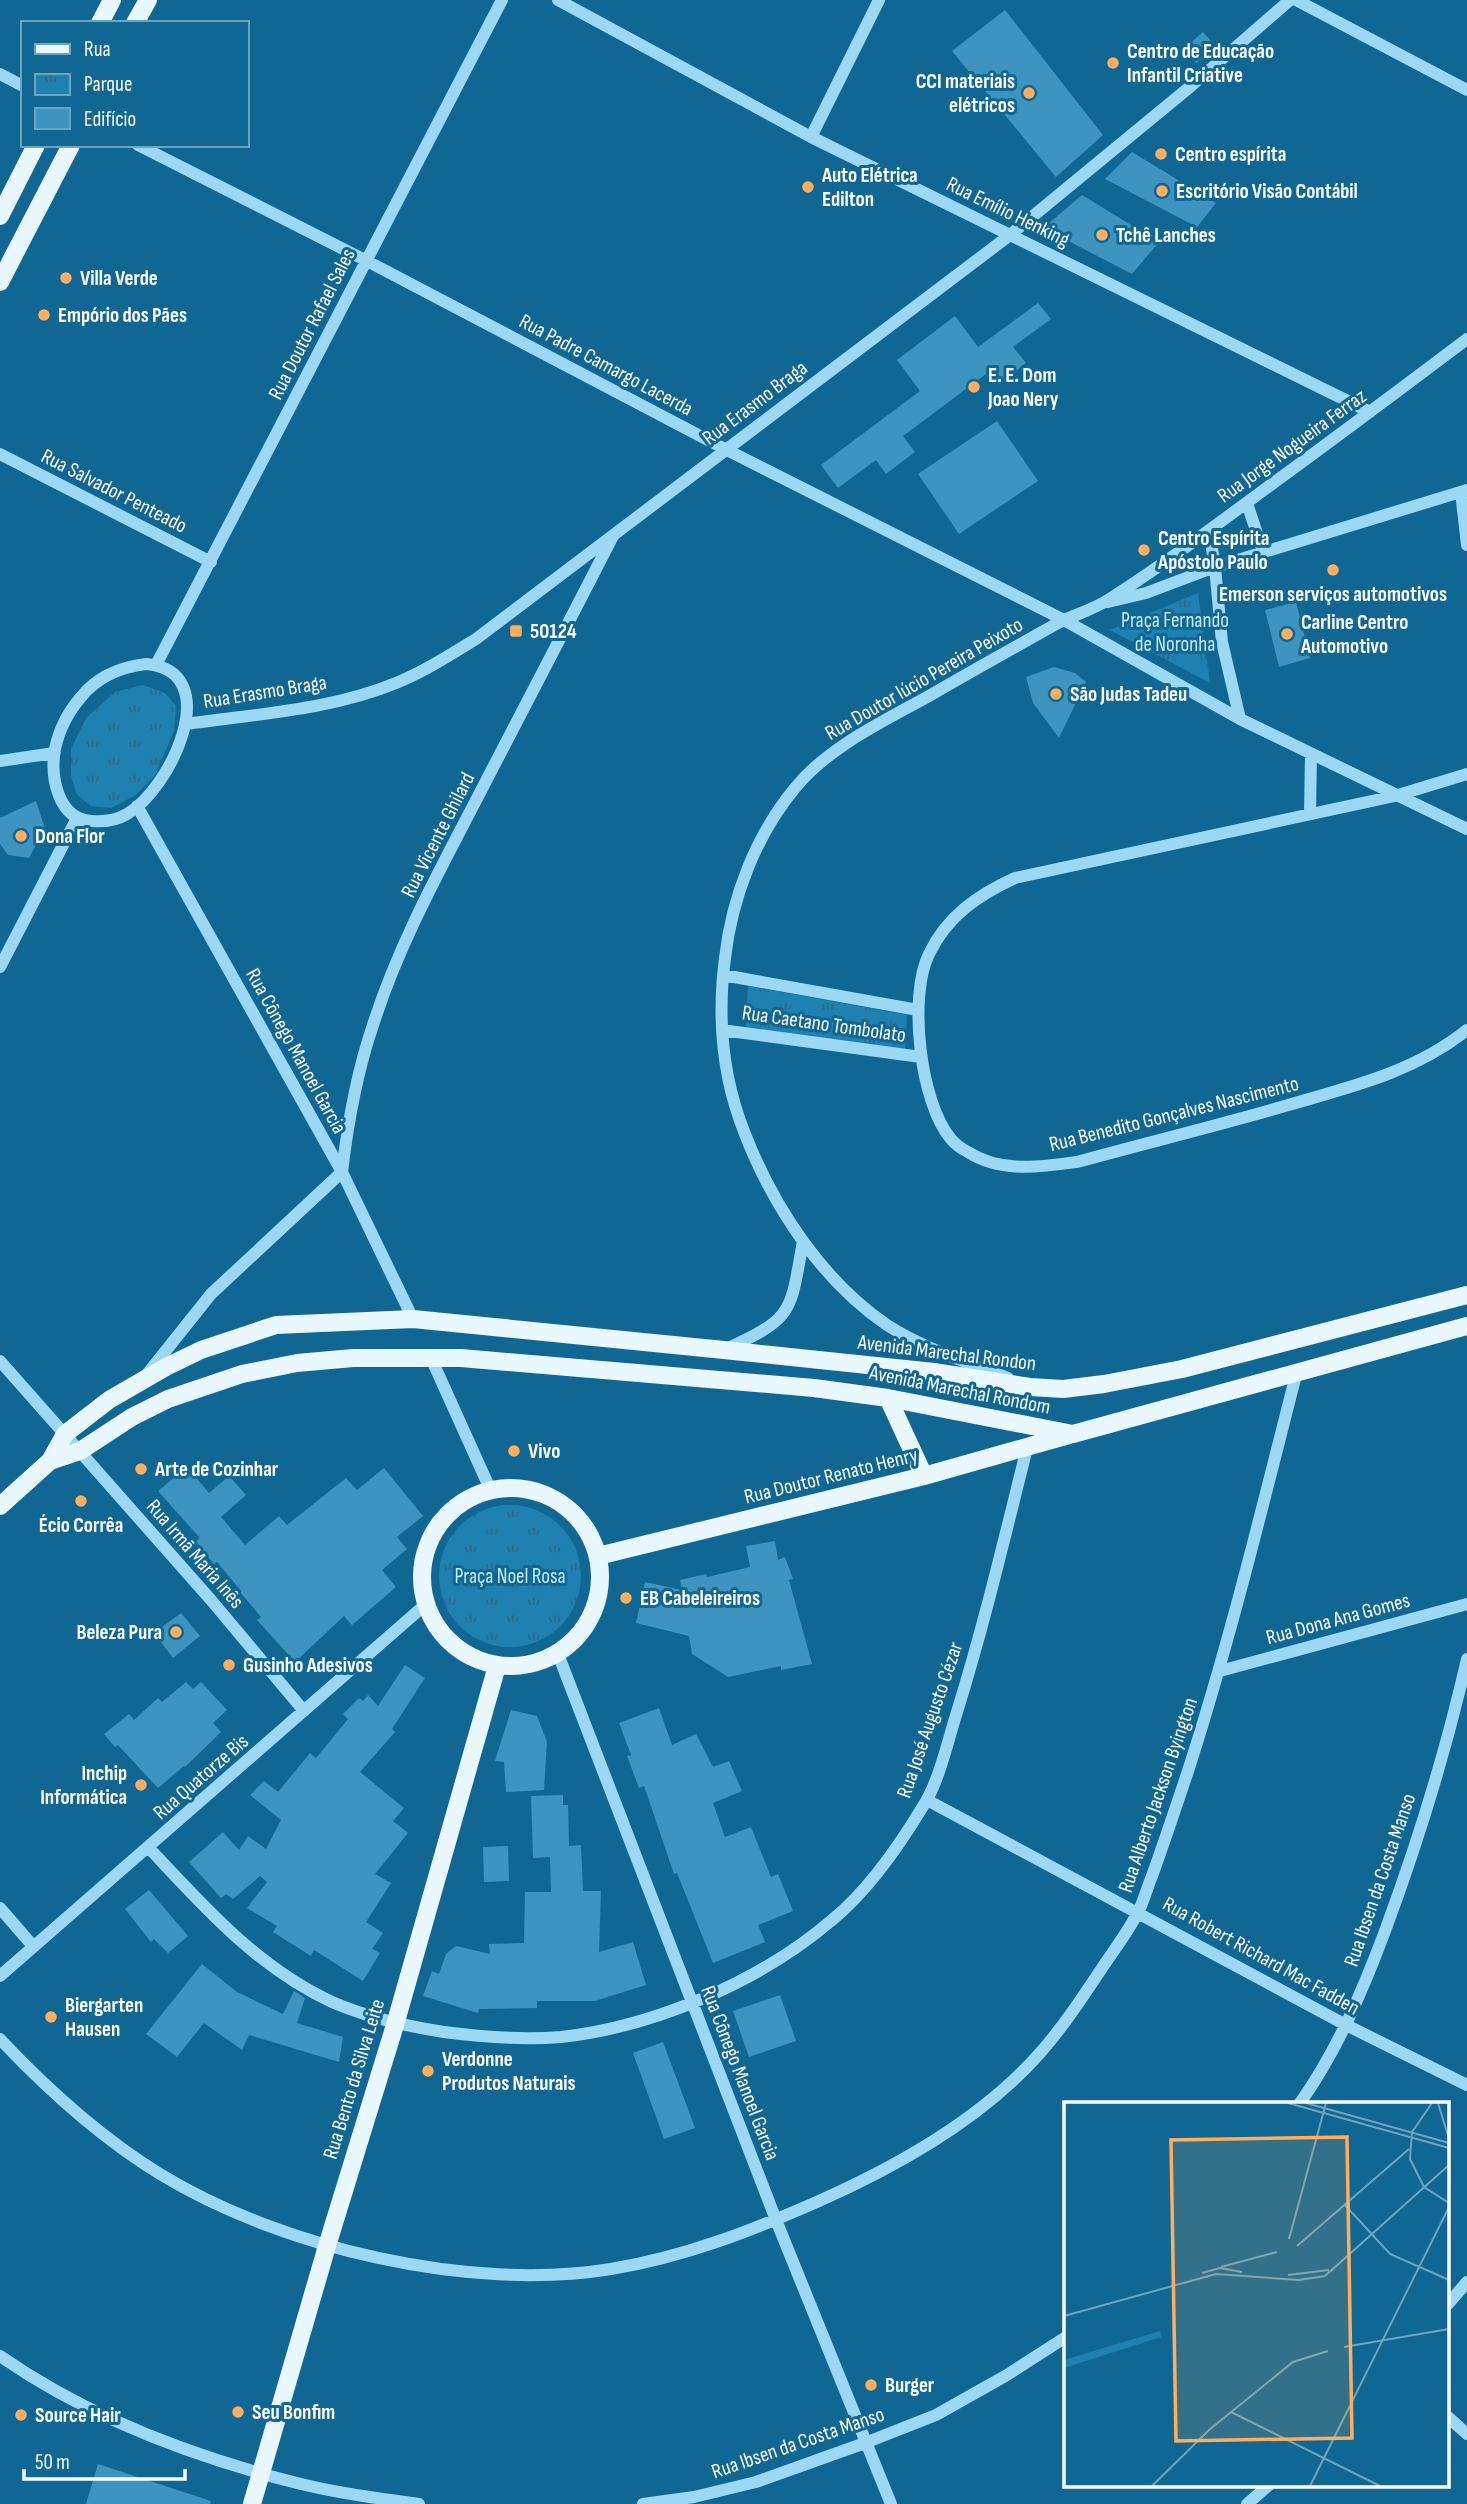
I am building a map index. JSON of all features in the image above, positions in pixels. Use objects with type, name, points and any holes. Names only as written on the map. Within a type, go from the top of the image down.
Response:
[{"type":"main road","points":[[101,21],[112,0]]},
{"type":"main road","points":[[136,21],[148,0]]},
{"type":"main road","points":[[0,216],[35,147]]},
{"type":"main road","points":[[0,282],[70,147]]},
{"type":"main road","name":"Avenida Marechal Rondon","points":[[65,1434],[93,1410],[201,1350],[276,1325],[413,1319],[934,1372],[1030,1387],[1063,1388],[1104,1384],[1182,1368],[1467,1294]]},
{"type":"main road","name":"Avenida Marechal Rondom","points":[[50,1461],[80,1451],[132,1417],[168,1399],[242,1374],[297,1363],[353,1358],[461,1359],[814,1388],[888,1398],[1073,1434],[1467,1326]]},
{"type":"main road","points":[[888,1398],[924,1476]]},
{"type":"main road","points":[[0,1506],[50,1461],[65,1434]]},
{"type":"main road","name":"Rua Doutor Renato Henry","points":[[598,1556],[924,1476],[1073,1434]]},
{"type":"main road","points":[[518,1489],[545,1495],[569,1510],[587,1531],[598,1556],[600,1584],[594,1612],[579,1636],[558,1654],[529,1665],[498,1666],[466,1655],[441,1633],[426,1604],[422,1580],[424,1556],[433,1534],[448,1514],[468,1500],[491,1491],[518,1489]]},
{"type":"main road","name":"Rua Bento da Silva Leite","points":[[252,2504],[395,2025],[498,1666]]},
{"type":"street","name":"Rua Doutor Rafael Sales","points":[[156,665],[502,0]]},
{"type":"street","name":"Rua Emílio Henking","points":[[558,0],[811,136],[1370,412]]},
{"type":"street","points":[[811,136],[879,0]]},
{"type":"street","name":"Rua Erasmo Braga","points":[[186,724],[318,704],[394,684],[435,665],[475,639],[1010,235],[1290,0]]},
{"type":"street","points":[[1296,0],[1467,90]]},
{"type":"street","points":[[0,74],[21,85]]},
{"type":"street","name":"Rua Padre Camargo Lacerda","points":[[142,147],[367,261],[725,449],[1064,620],[1240,719],[1467,829]]},
{"type":"street","name":"Rua Jorge Nogueira Ferraz","points":[[1064,620],[1105,602],[1209,530],[1467,339]]},
{"type":"street","name":"Rua Salvador Penteado","points":[[0,454],[211,562]]},
{"type":"street","points":[[1105,602],[1156,590],[1215,567],[1464,491],[1467,545]]},
{"type":"street","points":[[1247,503],[1263,552]]},
{"type":"street","points":[[1209,530],[1222,642],[1240,719]]},
{"type":"street","name":"Rua Vicente Ghilard","points":[[342,1172],[348,1124],[360,1070],[391,976],[466,820],[615,533]]},
{"type":"street","name":"Rua Doutor lúcio Pereira Peixoto","points":[[1030,1387],[932,1348],[890,1326],[860,1305],[803,1241],[751,1150],[734,1108],[724,1062],[723,975],[733,910],[741,887],[768,828],[796,786],[820,763],[851,742],[1064,620]]},
{"type":"street","points":[[156,665],[165,668],[176,676],[185,692],[186,724],[172,761],[159,782],[138,806],[127,814],[108,821],[77,818],[67,811],[57,784],[54,753],[60,732],[82,695],[106,676],[128,667],[156,665]]},
{"type":"street","points":[[0,761],[54,753]]},
{"type":"street","points":[[1310,814],[1311,754]]},
{"type":"street","name":"Rua Benedito Gonçalves Nascimento","points":[[1467,774],[1395,796],[1015,878],[988,890],[964,907],[945,928],[928,956],[920,985],[918,1010],[921,1057],[928,1093],[937,1117],[951,1140],[969,1153],[991,1163],[1018,1167],[1045,1167],[1077,1162],[1398,1072],[1447,1046],[1467,1030]]},
{"type":"street","name":"Rua Cônego Manoel Garcia","points":[[138,806],[342,1172],[413,1319]]},
{"type":"street","points":[[0,967],[77,818]]},
{"type":"street","name":"Rua Caetano Tombolato","points":[[723,975],[918,1010]]},
{"type":"street","name":"Rua Caetano Tombolato","points":[[722,1030],[921,1057]]},
{"type":"street","points":[[143,1380],[211,1294],[342,1172]]},
{"type":"street","points":[[724,1350],[761,1333],[788,1309],[803,1241]]},
{"type":"street","points":[[431,1358],[491,1491]]},
{"type":"street","name":"Rua Irmã Maria Inês","points":[[0,1361],[211,1600],[304,1711]]},
{"type":"street","name":"Rua Alberto Jackson Byington","points":[[0,2039],[42,2084],[99,2131],[159,2173],[200,2196],[327,2246],[385,2260],[441,2269],[519,2275],[558,2274],[607,2270],[649,2261],[703,2248],[776,2220],[870,2177],[966,2118],[1007,2086],[1038,2056],[1072,2013],[1138,1912],[1167,1836],[1220,1671],[1297,1371]]},
{"type":"street","name":"Rua José Augusto Cézar","points":[[149,1848],[205,1908],[255,1954],[293,1980],[332,2001],[395,2025],[469,2035],[535,2038],[562,2036],[607,2029],[727,1988],[764,1969],[835,1918],[863,1889],[898,1844],[927,1800],[971,1667],[1027,1448]]},
{"type":"street","name":"Rua Quatorze Bis","points":[[0,1976],[426,1604]]},
{"type":"street","name":"Rua Dona Ana Gomes","points":[[1220,1671],[1467,1604]]},
{"type":"street","name":"Rua Cônego Manoel Garcia","points":[[558,1654],[776,2220],[891,2504]]},
{"type":"street","name":"Rua Ibsen da Costa Manso","points":[[1301,2102],[1346,2025],[1374,1960],[1403,1881],[1447,1737],[1467,1659]]},
{"type":"street","name":"Rua Robert Richard Mac Fadden","points":[[927,1800],[1346,2025],[1467,2085]]},
{"type":"street","points":[[0,1908],[33,1946]]},
{"type":"street","points":[[1450,2302],[1467,2282]]},
{"type":"street","name":"Rua Ibsen da Costa Manso","points":[[643,2504],[694,2497],[757,2482],[865,2443],[936,2415],[1007,2375],[1064,2338]]},
{"type":"street","points":[[0,2356],[26,2374],[126,2425],[188,2450],[261,2473],[352,2494],[419,2504]]},
{"type":"street","points":[[1450,2419],[1467,2434]]},
{"type":"street","points":[[1247,2504],[1268,2486]]},
{"type":"green space","name":"Praça Fernando de Noronha","points":[[1198,593],[1210,683],[1110,630]]},
{"type":"green space","points":[[143,685],[165,693],[176,706],[174,731],[156,774],[136,795],[111,808],[91,806],[77,795],[71,776],[71,749],[86,718],[115,692]]},
{"type":"green space","points":[[748,986],[907,1015],[905,1053],[746,1030]]},
{"type":"green space","name":"Praça Noel Rosa","points":[[510,1505],[537,1510],[560,1526],[576,1549],[581,1576],[576,1603],[560,1626],[537,1642],[510,1647],[483,1642],[460,1626],[444,1603],[439,1576],[444,1549],[460,1526],[483,1510]]},
{"type":"building","name":"CCI materiais elétricos","points":[[1005,10],[1103,135],[1056,177],[952,51]]},
{"type":"building","points":[[1203,32],[1217,48],[1196,63],[1183,49]]},
{"type":"building","name":"Escritório Visão Contábil","points":[[1132,152],[1216,203],[1197,227],[1105,179]]},
{"type":"building","name":"Tchê Lanches","points":[[1082,195],[1159,242],[1132,274],[1043,228]]},
{"type":"building","points":[[1038,303],[1051,319],[1013,347],[1026,363],[999,384],[990,371],[903,436],[915,452],[886,474],[876,460],[838,488],[821,465],[920,391],[897,360],[955,316],[978,347]]},
{"type":"building","points":[[997,421],[1038,481],[959,534],[918,474]]},
{"type":"building","name":"Carline Centro Automotivo","points":[[1296,602],[1310,658],[1279,667],[1265,610]]},
{"type":"building","name":"São Judas Tadeu","points":[[1054,667],[1075,673],[1086,682],[1059,738],[1033,703],[1026,677]]},
{"type":"building","name":"Dona Flor","points":[[36,801],[45,829],[29,858],[8,855],[0,844],[0,818]]},
{"type":"building","points":[[187,1467],[209,1493],[229,1476],[246,1495],[221,1517],[245,1545],[279,1516],[287,1525],[346,1478],[357,1490],[384,1468],[423,1516],[397,1537],[407,1549],[382,1570],[396,1587],[352,1625],[344,1616],[295,1662],[257,1620],[261,1617],[217,1562],[214,1564],[195,1542],[200,1538],[158,1491]]},
{"type":"building","points":[[775,1541],[778,1560],[785,1557],[793,1579],[789,1580],[812,1664],[781,1670],[781,1666],[728,1677],[692,1654],[689,1636],[636,1623],[645,1582],[682,1590],[680,1580],[750,1567],[746,1546]]},
{"type":"building","points":[[181,1613],[200,1636],[173,1658],[154,1633]]},
{"type":"building","points":[[405,1665],[425,1678],[392,1729],[395,1732],[360,1772],[404,1808],[393,1821],[408,1833],[375,1874],[391,1883],[366,1922],[383,1933],[372,1949],[380,1953],[363,1981],[314,1950],[311,1956],[273,1932],[277,1926],[247,1908],[267,1882],[260,1876],[233,1899],[226,1894],[221,1898],[189,1862],[223,1832],[239,1850],[248,1836],[266,1849],[281,1820],[250,1795],[264,1781],[278,1792],[310,1753],[316,1758],[348,1719],[343,1714],[359,1698],[363,1701],[368,1695],[378,1706]]},
{"type":"building","points":[[186,1682],[193,1689],[201,1682],[227,1710],[213,1723],[221,1732],[185,1767],[158,1788],[118,1745],[115,1747],[104,1734],[129,1714],[134,1720],[158,1698],[162,1702]]},
{"type":"building","points":[[659,1708],[672,1745],[696,1734],[713,1767],[729,1761],[742,1791],[713,1803],[725,1837],[751,1827],[771,1877],[778,1874],[793,1911],[758,1925],[765,1942],[713,1963],[677,1873],[674,1874],[644,1786],[639,1788],[619,1723]]},
{"type":"building","points":[[511,1710],[537,1716],[547,1742],[544,1790],[506,1792],[504,1762],[495,1761]]},
{"type":"building","points":[[563,1795],[563,1805],[568,1805],[569,1846],[581,1845],[583,1891],[601,1891],[599,1952],[633,1942],[646,1985],[595,2001],[537,2001],[537,2008],[479,2009],[478,2013],[423,1996],[432,1971],[439,1974],[446,1954],[456,1946],[490,1954],[489,1944],[524,1943],[525,1892],[551,1892],[550,1857],[533,1858],[531,1796]]},
{"type":"building","points":[[508,1846],[509,1881],[484,1882],[483,1847]]},
{"type":"building","points":[[149,1890],[188,1936],[168,1953],[154,1939],[151,1942],[125,1909]]},
{"type":"building","points":[[202,1964],[237,1992],[283,2014],[294,1991],[305,1998],[297,2023],[343,2037],[339,2062],[249,2035],[242,2050],[204,2023],[177,2057],[146,2034]]},
{"type":"building","points":[[780,1995],[796,2041],[749,2057],[733,2011]]},
{"type":"building","points":[[663,2042],[695,2128],[664,2139],[633,2053]]},
{"type":"building","points":[[98,2464],[211,2501],[210,2504],[86,2504]]},
{"type":"place","name":"Centro de Educação Infantil Criative","points":[[1113,63]]},
{"type":"place","name":"CCI materiais elétricos","points":[[1029,93]]},
{"type":"place","name":"Centro espírita","points":[[1161,154]]},
{"type":"place","name":"Auto Elétrica Edilton","points":[[808,187]]},
{"type":"place","name":"Escritório Visão Contábil","points":[[1162,191]]},
{"type":"place","name":"Tchê Lanches","points":[[1102,235]]},
{"type":"place","name":"Villa Verde","points":[[66,278]]},
{"type":"place","name":"Empório dos Pães","points":[[44,315]]},
{"type":"place","name":"E. E. Dom Joao Nery","points":[[974,387]]},
{"type":"place","name":"Centro Espírita Apóstolo Paulo","points":[[1144,550]]},
{"type":"place","name":"Emerson serviços automotivos","points":[[1333,570]]},
{"type":"place","name":"50124","points":[[516,631]]},
{"type":"place","name":"Carline Centro Automotivo","points":[[1287,634]]},
{"type":"place","name":"São Judas Tadeu","points":[[1056,694]]},
{"type":"place","name":"Dona Flor","points":[[21,836]]},
{"type":"place","name":"Vivo","points":[[514,1451]]},
{"type":"place","name":"Arte de Cozinhar","points":[[141,1469]]},
{"type":"place","name":"Écio Corrêa","points":[[81,1501]]},
{"type":"place","name":"EB Cabeleireiros","points":[[626,1598]]},
{"type":"place","name":"Beleza Pura","points":[[176,1632]]},
{"type":"place","name":"Gusinho Adesivos","points":[[229,1665]]},
{"type":"place","name":"Inchip Informática","points":[[141,1785]]},
{"type":"place","name":"Biergarten Hausen","points":[[51,2017]]},
{"type":"place","name":"Verdonne Produtos Naturais","points":[[428,2071]]},
{"type":"place","name":"Burger","points":[[871,2385]]},
{"type":"place","name":"Seu Bonfim","points":[[238,2412]]},
{"type":"place","name":"Source Hair","points":[[21,2415]]}]
